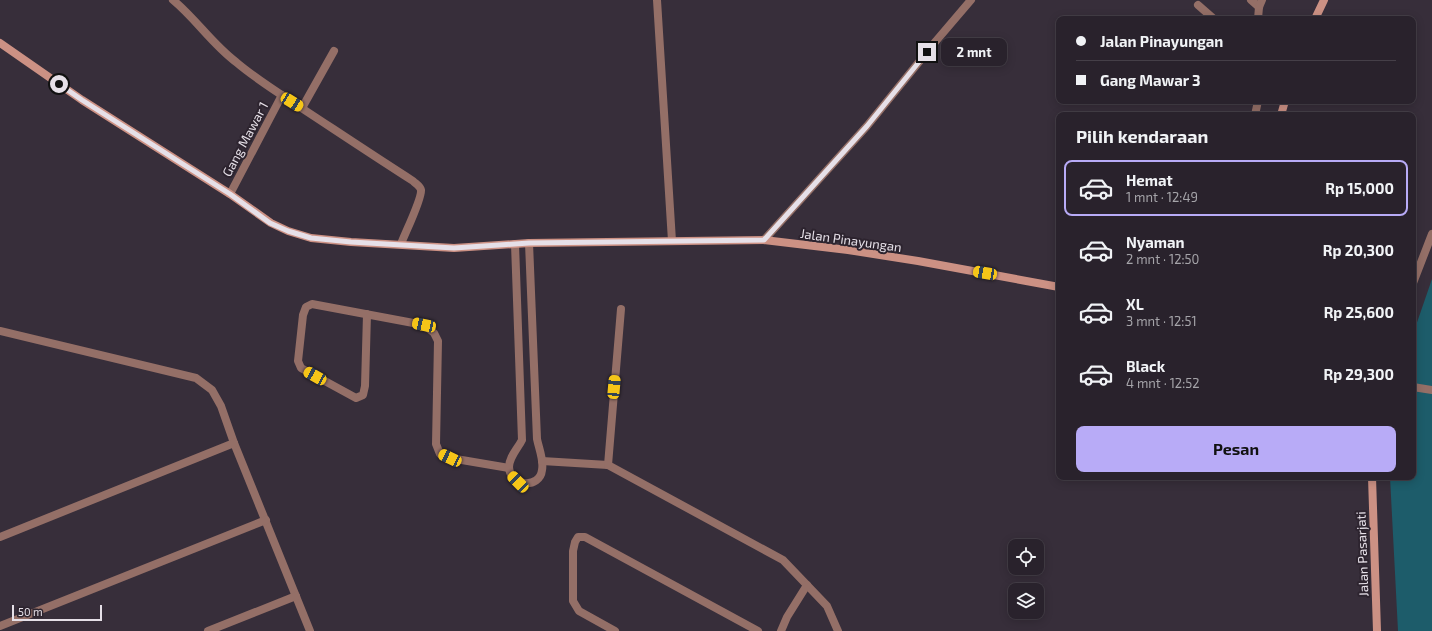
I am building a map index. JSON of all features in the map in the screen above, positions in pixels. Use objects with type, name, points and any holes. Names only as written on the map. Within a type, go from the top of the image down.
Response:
[{"type":"main road","points":[[1316,16],[1324,0]]},
{"type":"main road","name":"Jalan Pinayungan","points":[[0,43],[82,100],[230,194],[270,223],[288,231],[311,238],[454,248],[529,243],[764,240],[848,250],[918,261],[1056,286]]},
{"type":"main road","name":"Jalan Pasarjati","points":[[1372,480],[1377,631]]},
{"type":"street","points":[[173,0],[192,17],[218,48],[236,63],[420,187],[421,192],[415,211],[401,244]]},
{"type":"street","points":[[657,0],[672,241]]},
{"type":"street","points":[[1251,0],[1260,3],[1258,16]]},
{"type":"street","points":[[764,240],[867,126],[969,1]]},
{"type":"street","points":[[1198,5],[1211,16]]},
{"type":"street","points":[[302,108],[334,51]]},
{"type":"street","name":"Gang Mawar 1","points":[[230,194],[282,95]]},
{"type":"street","points":[[1416,275],[1432,234]]},
{"type":"street","points":[[515,244],[522,440],[511,460],[509,468],[512,476],[518,482],[525,484],[533,482],[540,477],[542,470],[542,461],[537,440],[529,243]]},
{"type":"street","points":[[367,314],[366,386],[363,395],[356,398],[301,368],[298,361],[303,315],[306,307],[312,304],[367,314],[424,325],[434,333],[438,341],[436,444],[440,454],[450,458],[509,468]]},
{"type":"street","points":[[608,465],[621,309]]},
{"type":"street","points":[[0,331],[196,378],[205,384],[214,393],[221,406],[310,631]]},
{"type":"street","points":[[1416,387],[1432,390]]},
{"type":"street","points":[[522,430],[537,430]]},
{"type":"street","points":[[0,537],[234,442]]},
{"type":"street","points":[[542,461],[608,465],[783,560],[827,606],[838,631]]},
{"type":"street","points":[[0,626],[266,520]]},
{"type":"street","points":[[614,631],[579,611],[573,601],[573,551],[578,537],[585,537],[758,631]]},
{"type":"street","points":[[781,631],[807,585]]},
{"type":"street","points":[[208,631],[296,596]]},
{"type":"water","points":[[1432,279],[1432,631],[1398,631],[1390,480],[1416,480],[1416,325]]},
{"type":"route","points":[[59,84],[230,194],[270,223],[288,231],[311,238],[454,248],[529,243],[764,240],[867,126],[927,52]]}]
